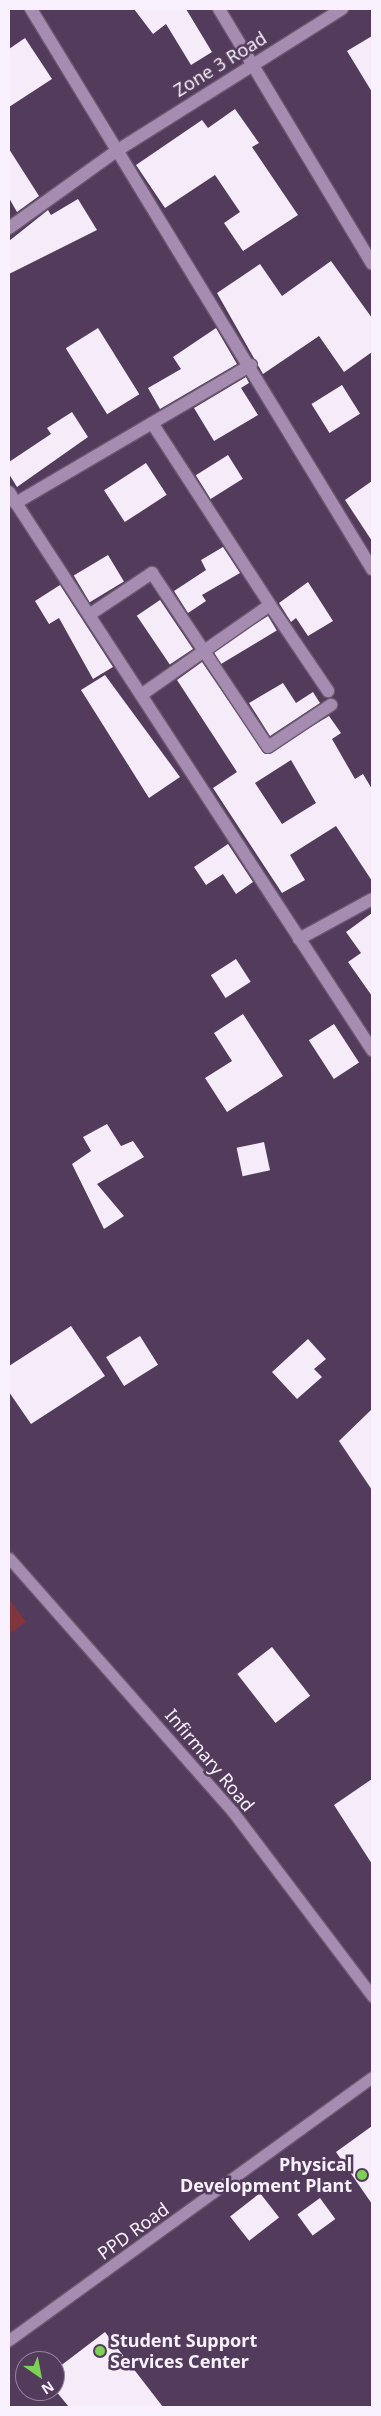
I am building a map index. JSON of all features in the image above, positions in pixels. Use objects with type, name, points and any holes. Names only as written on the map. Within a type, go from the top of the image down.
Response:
[{"type":"street","points":[[31,9],[251,365],[372,569]]},
{"type":"street","points":[[218,9],[372,264]]},
{"type":"street","name":"Zone 3 Road","points":[[9,228],[118,150],[342,9]]},
{"type":"street","points":[[251,365],[152,423],[12,497],[372,1050]]},
{"type":"street","points":[[152,423],[328,691]]},
{"type":"street","points":[[89,615],[152,573],[268,747],[331,706]]},
{"type":"street","points":[[141,695],[270,605]]},
{"type":"street","points":[[299,939],[372,899]]},
{"type":"lane","name":"Infirmary Road","points":[[9,1558],[233,1812],[372,1996]]},
{"type":"lane","name":"PPD Road","points":[[9,2340],[372,2076]]},
{"type":"shaded area","points":[[9,1599],[26,1622],[9,1634]]},
{"type":"building","points":[[134,9],[186,9],[212,52],[191,65],[166,24],[153,34]]},
{"type":"building","points":[[372,36],[372,92],[347,51]]},
{"type":"building","points":[[25,38],[52,79],[9,107],[9,49]]},
{"type":"building","points":[[235,109],[259,143],[252,147],[298,215],[243,251],[224,223],[240,212],[215,175],[165,208],[136,165],[202,120],[208,128]]},
{"type":"building","points":[[9,149],[39,196],[17,212],[9,198]]},
{"type":"building","points":[[78,199],[97,230],[9,274],[9,241],[48,210],[51,215]]},
{"type":"building","points":[[331,261],[372,318],[372,352],[344,372],[319,336],[263,374],[217,293],[260,264],[282,296]]},
{"type":"building","points":[[98,328],[139,394],[107,414],[66,348]]},
{"type":"building","points":[[216,328],[237,364],[160,409],[148,388],[181,369],[173,357]]},
{"type":"building","points":[[246,377],[249,383],[241,388],[258,415],[214,441],[194,408]]},
{"type":"building","points":[[342,385],[360,414],[329,433],[311,404]]},
{"type":"building","points":[[72,412],[88,437],[17,487],[9,474],[9,462],[51,434],[47,428]]},
{"type":"building","points":[[228,455],[243,479],[211,499],[196,475]]},
{"type":"building","points":[[146,463],[167,495],[125,522],[104,490]]},
{"type":"building","points":[[372,481],[372,541],[345,500]]},
{"type":"building","points":[[223,547],[240,573],[202,595],[206,601],[188,613],[174,591],[206,570],[201,560]]},
{"type":"building","points":[[108,555],[124,582],[90,602],[74,576]]},
{"type":"building","points":[[308,582],[333,621],[308,636],[296,618],[291,622],[279,603]]},
{"type":"building","points":[[60,585],[113,667],[93,679],[59,618],[49,624],[35,601]]},
{"type":"building","points":[[160,600],[193,649],[170,665],[137,616]]},
{"type":"building","points":[[268,616],[277,631],[221,664],[212,649]]},
{"type":"building","points":[[202,662],[265,754],[329,716],[341,733],[332,739],[355,779],[363,774],[372,789],[372,881],[336,826],[290,855],[305,880],[282,893],[213,788],[237,772],[177,680]],"holes":[[[291,760],[316,803],[282,824],[255,783]]]},
{"type":"building","points":[[105,675],[180,777],[149,798],[81,690]]},
{"type":"building","points":[[283,683],[296,703],[313,692],[320,703],[270,736],[249,703]]},
{"type":"building","points":[[228,844],[253,882],[236,894],[223,874],[206,885],[194,867]]},
{"type":"building","points":[[372,913],[372,996],[348,962],[361,953],[346,932]]},
{"type":"building","points":[[236,959],[251,982],[226,998],[211,975]]},
{"type":"building","points":[[243,1014],[283,1076],[227,1112],[205,1078],[232,1061],[214,1033]]},
{"type":"building","points":[[334,1024],[359,1063],[334,1079],[309,1040]]},
{"type":"building","points":[[107,1124],[121,1146],[133,1141],[144,1157],[97,1184],[124,1216],[104,1229],[72,1164],[91,1151],[83,1137]]},
{"type":"building","points":[[264,1142],[270,1170],[243,1176],[237,1148]]},
{"type":"building","points":[[71,1326],[105,1376],[31,1424],[9,1392],[9,1366]]},
{"type":"building","points":[[140,1336],[158,1365],[124,1386],[106,1357]]},
{"type":"building","points":[[308,1339],[326,1359],[314,1369],[322,1377],[297,1399],[272,1372]]},
{"type":"building","points":[[372,1409],[372,1490],[339,1441]]},
{"type":"building","points":[[272,1647],[310,1696],[275,1723],[237,1674]]},
{"type":"building","points":[[372,1779],[372,1864],[334,1805]]},
{"type":"building","name":"Physical Development Plant","points":[[372,2126],[372,2204],[336,2152]]},
{"type":"building","points":[[260,2193],[279,2217],[249,2241],[230,2216]]},
{"type":"building","points":[[320,2198],[335,2219],[313,2235],[297,2214]]},
{"type":"building","name":"Student Support Services Center","points":[[105,2332],[163,2407],[69,2407],[64,2401],[65,2362]]},
{"type":"place","name":"Physical Development Plant","points":[[362,2175]]},
{"type":"place","name":"Student Support Services Center","points":[[100,2351]]}]
